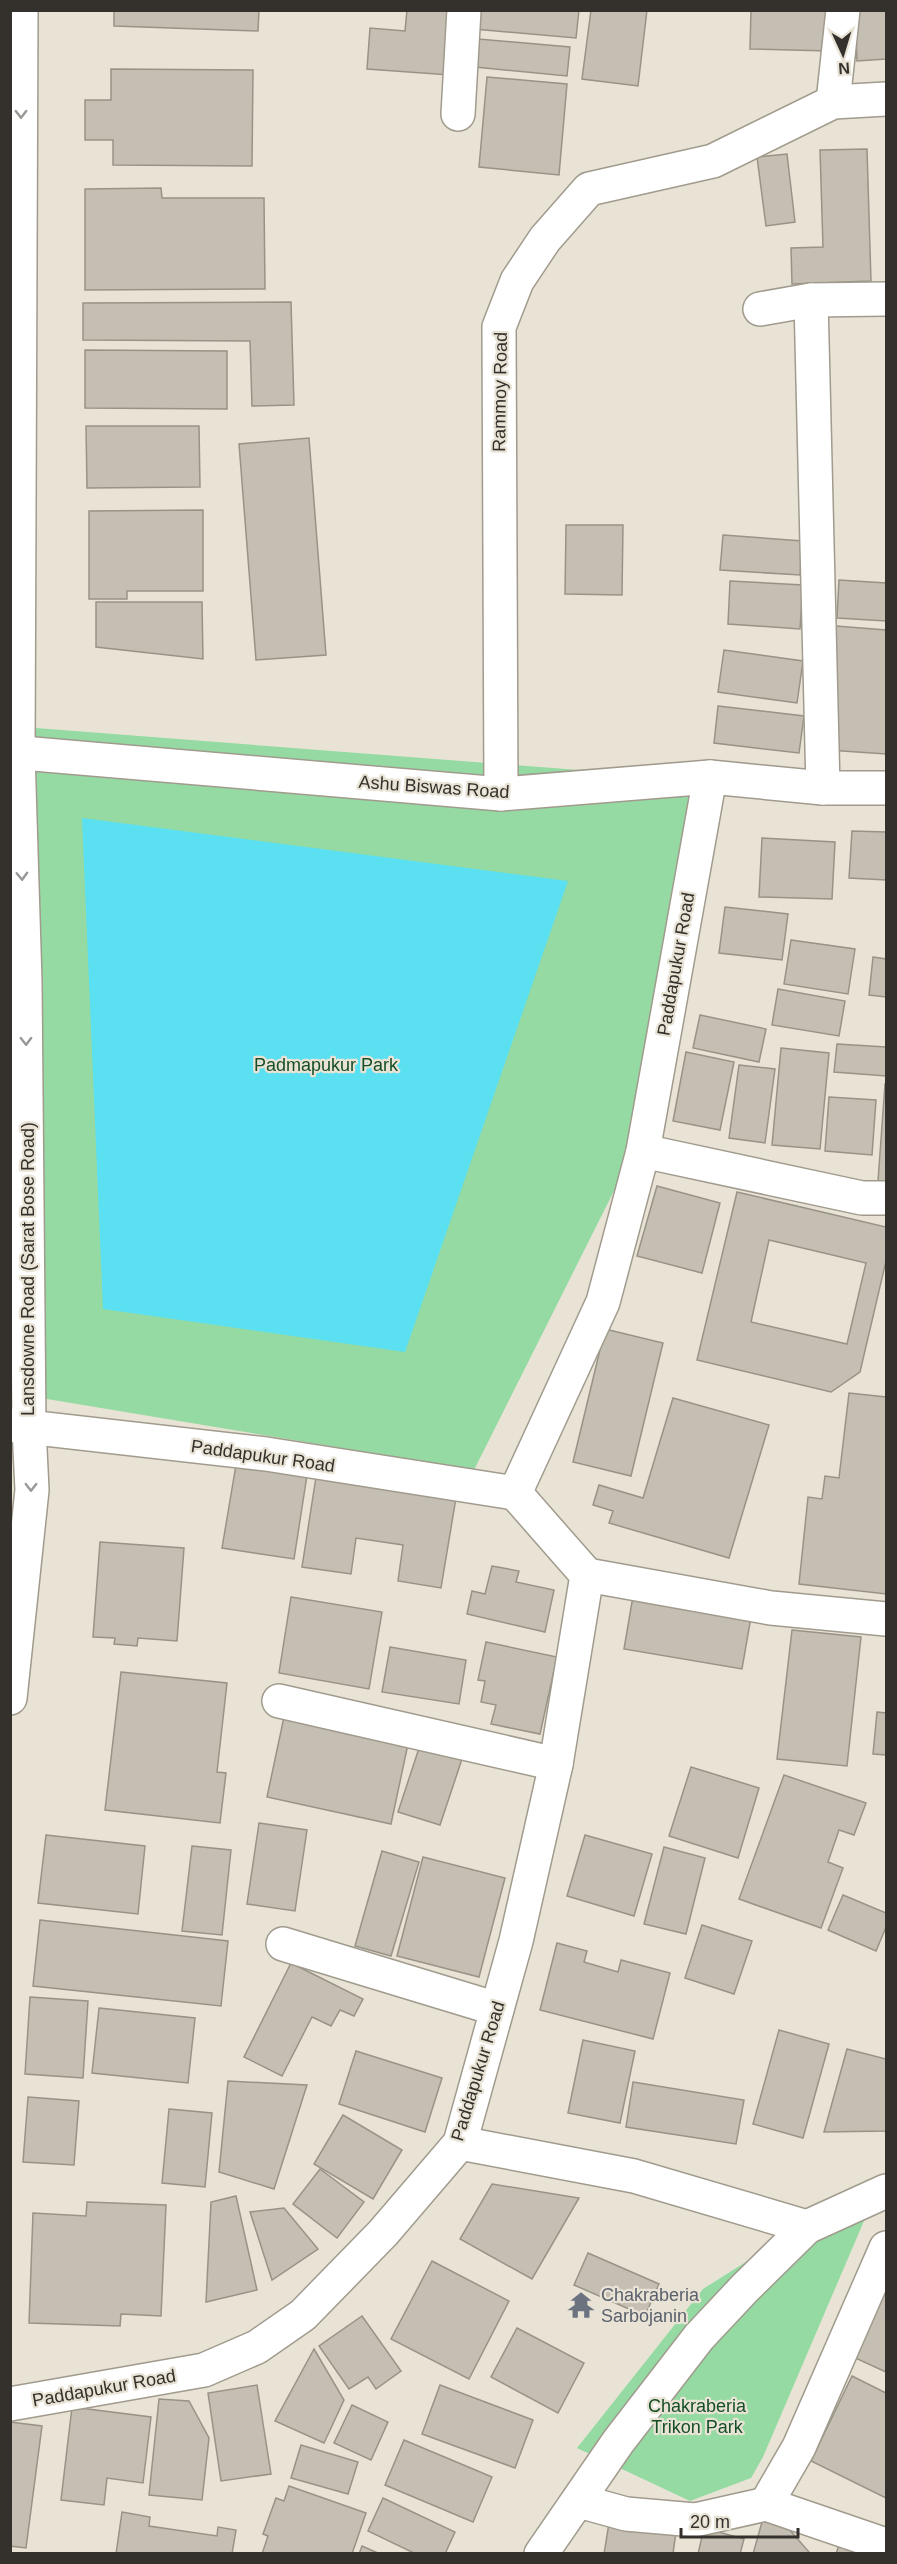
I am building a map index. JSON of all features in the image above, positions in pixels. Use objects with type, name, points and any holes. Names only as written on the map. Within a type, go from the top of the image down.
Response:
[{"type":"street","name":"Lansdowne Road (Sarat Bose Road)","points":[[10,1698],[32,1490],[20,1426],[25,982],[14,752],[21,10]]},
{"type":"street","points":[[458,114],[464,10]]},
{"type":"street","points":[[833,102],[843,10]]},
{"type":"street","name":"Rammoy Road","points":[[501,794],[500,327],[518,281],[546,239],[589,189],[713,161],[833,102],[886,99]]},
{"type":"street","points":[[760,309],[811,300],[886,299]]},
{"type":"street","points":[[811,300],[822,788]]},
{"type":"street","name":"Ashu Biswas Road","points":[[14,752],[501,794],[710,777],[822,788],[886,788]]},
{"type":"street","name":"Paddapukur Road","points":[[20,1426],[266,1454],[515,1493],[603,1302],[643,1151],[710,777]]},
{"type":"street","points":[[643,1151],[862,1198],[886,1198]]},
{"type":"street","points":[[515,1493],[587,1575],[771,1608],[886,1619]]},
{"type":"street","name":"Paddapukur Road","points":[[10,2404],[204,2370],[257,2347],[303,2315],[383,2233],[460,2143],[516,1941],[556,1764],[587,1575]]},
{"type":"street","points":[[279,1701],[556,1764]]},
{"type":"street","points":[[283,1944],[497,2009]]},
{"type":"street","points":[[460,2143],[634,2176],[807,2227]]},
{"type":"street","points":[[541,2553],[618,2442],[699,2337],[807,2227],[886,2191]]},
{"type":"street","points":[[766,2504],[799,2447],[886,2248]]},
{"type":"street","points":[[579,2501],[626,2514],[695,2520],[766,2504],[886,2545]]},
{"type":"green space","name":"Padmapukur Park","points":[[10,726],[707,780],[628,1163],[474,1470],[11,1393]]},
{"type":"green space","name":"Chakraberia Trikon Park","points":[[873,2200],[763,2457],[751,2478],[690,2501],[577,2448],[703,2289],[792,2233]]},
{"type":"water","points":[[82,818],[568,881],[405,1352],[103,1309]]},
{"type":"building","points":[[114,10],[259,10],[258,31],[114,26]]},
{"type":"building","points":[[407,10],[455,10],[450,75],[367,69],[370,28],[405,31]]},
{"type":"building","points":[[475,10],[579,10],[576,38],[474,29]]},
{"type":"building","points":[[591,10],[647,10],[638,86],[582,79]]},
{"type":"building","points":[[751,10],[830,10],[829,51],[750,49]]},
{"type":"building","points":[[855,10],[886,10],[886,59],[857,61]]},
{"type":"building","points":[[478,39],[570,47],[567,76],[475,67]]},
{"type":"building","points":[[111,69],[253,70],[252,166],[113,165],[113,140],[85,140],[85,100],[111,100]]},
{"type":"building","points":[[487,77],[567,84],[559,175],[479,167]]},
{"type":"building","points":[[867,149],[871,281],[792,284],[791,248],[823,247],[820,150]]},
{"type":"building","points":[[787,154],[795,222],[766,226],[757,157]]},
{"type":"building","points":[[161,188],[162,198],[264,198],[265,289],[85,290],[85,189]]},
{"type":"building","points":[[291,302],[294,405],[252,406],[250,341],[83,340],[83,303]]},
{"type":"building","points":[[85,350],[227,351],[227,409],[85,408]]},
{"type":"building","points":[[86,426],[199,426],[200,487],[87,488]]},
{"type":"building","points":[[309,438],[326,655],[256,660],[239,444]]},
{"type":"building","points":[[203,510],[203,591],[127,591],[127,599],[89,599],[89,511]]},
{"type":"building","points":[[566,525],[623,525],[622,595],[565,594]]},
{"type":"building","points":[[723,535],[803,541],[800,575],[720,570]]},
{"type":"building","points":[[839,580],[886,583],[886,621],[837,618]]},
{"type":"building","points":[[730,581],[803,585],[800,629],[728,624]]},
{"type":"building","points":[[96,602],[202,602],[203,659],[96,647]]},
{"type":"building","points":[[836,626],[886,630],[886,754],[828,750]]},
{"type":"building","points":[[724,650],[803,661],[797,703],[718,692]]},
{"type":"building","points":[[718,706],[804,716],[799,753],[714,743]]},
{"type":"building","points":[[852,831],[886,832],[886,880],[849,878]]},
{"type":"building","points":[[762,838],[835,842],[832,899],[759,897]]},
{"type":"building","points":[[725,907],[788,914],[782,960],[719,953]]},
{"type":"building","points":[[791,940],[855,949],[848,994],[784,984]]},
{"type":"building","points":[[873,957],[886,959],[886,997],[869,995]]},
{"type":"building","points":[[778,989],[845,1001],[839,1036],[772,1025]]},
{"type":"building","points":[[700,1015],[766,1029],[759,1062],[693,1048]]},
{"type":"building","points":[[837,1044],[886,1047],[886,1076],[834,1072]]},
{"type":"building","points":[[781,1048],[829,1053],[820,1149],[772,1145]]},
{"type":"building","points":[[686,1052],[734,1062],[720,1130],[673,1121]]},
{"type":"building","points":[[739,1065],[775,1069],[765,1143],[729,1138]]},
{"type":"building","points":[[886,1084],[886,1182],[878,1181]]},
{"type":"building","points":[[829,1097],[876,1100],[872,1155],[825,1151]]},
{"type":"building","points":[[657,1186],[720,1203],[702,1273],[637,1256]]},
{"type":"building","points":[[737,1192],[886,1227],[886,1261],[860,1372],[831,1392],[697,1360]],"holes":[[[769,1240],[866,1263],[847,1344],[751,1322]]]},
{"type":"building","points":[[605,1329],[663,1343],[631,1476],[573,1462]]},
{"type":"building","points":[[849,1393],[886,1397],[886,1594],[799,1584],[808,1497],[822,1499],[825,1476],[839,1478]]},
{"type":"building","points":[[673,1398],[769,1425],[729,1558],[609,1523],[613,1511],[593,1505],[599,1485],[643,1498]]},
{"type":"building","points":[[237,1459],[308,1469],[294,1559],[222,1548]]},
{"type":"building","points":[[316,1477],[456,1498],[441,1588],[398,1581],[403,1545],[356,1538],[351,1574],[302,1567]]},
{"type":"building","points":[[100,1542],[184,1548],[177,1641],[138,1638],[137,1646],[114,1644],[115,1638],[93,1637]]},
{"type":"building","points":[[492,1566],[519,1571],[516,1582],[554,1590],[545,1632],[467,1614],[472,1591],[485,1594]]},
{"type":"building","points":[[633,1596],[751,1617],[742,1669],[624,1649]]},
{"type":"building","points":[[291,1597],[382,1612],[369,1689],[279,1673]]},
{"type":"building","points":[[792,1630],[861,1637],[847,1766],[777,1759]]},
{"type":"building","points":[[486,1642],[557,1657],[540,1734],[491,1724],[496,1705],[481,1702],[485,1681],[478,1680]]},
{"type":"building","points":[[390,1647],[466,1660],[459,1704],[382,1692]]},
{"type":"building","points":[[121,1672],[227,1683],[217,1772],[226,1773],[220,1823],[105,1810]]},
{"type":"building","points":[[877,1712],[886,1713],[886,1755],[873,1754]]},
{"type":"building","points":[[284,1717],[408,1744],[391,1824],[267,1797]]},
{"type":"building","points":[[422,1739],[464,1753],[440,1825],[398,1812]]},
{"type":"building","points":[[691,1767],[759,1788],[738,1858],[669,1836]]},
{"type":"building","points":[[784,1775],[866,1803],[854,1835],[839,1830],[828,1862],[843,1868],[821,1928],[739,1899]]},
{"type":"building","points":[[259,1823],[307,1830],[295,1911],[247,1904]]},
{"type":"building","points":[[46,1835],[145,1846],[138,1914],[38,1903]]},
{"type":"building","points":[[585,1835],[652,1854],[634,1916],[567,1896]]},
{"type":"building","points":[[192,1846],[231,1850],[222,1935],[182,1931]]},
{"type":"building","points":[[664,1847],[705,1858],[686,1934],[644,1924]]},
{"type":"building","points":[[382,1851],[419,1862],[391,1956],[355,1946]]},
{"type":"building","points":[[423,1857],[505,1878],[479,1977],[397,1956]]},
{"type":"building","points":[[843,1895],[886,1913],[886,1927],[876,1951],[828,1930]]},
{"type":"building","points":[[40,1920],[228,1941],[221,2006],[33,1986]]},
{"type":"building","points":[[702,1925],[752,1941],[734,1994],[685,1978]]},
{"type":"building","points":[[557,1943],[587,1951],[584,1962],[618,1972],[621,1960],[670,1973],[653,2039],[540,2010]]},
{"type":"building","points":[[291,1963],[363,1999],[354,2016],[340,2010],[331,2026],[312,2017],[282,2076],[244,2057]]},
{"type":"building","points":[[30,1997],[88,2001],[83,2078],[25,2074]]},
{"type":"building","points":[[99,2008],[195,2018],[188,2083],[92,2073]]},
{"type":"building","points":[[779,2030],[829,2044],[803,2138],[753,2124]]},
{"type":"building","points":[[583,2040],[635,2051],[620,2123],[568,2113]]},
{"type":"building","points":[[847,2049],[886,2059],[886,2131],[824,2132]]},
{"type":"building","points":[[356,2051],[442,2078],[425,2132],[339,2104]]},
{"type":"building","points":[[228,2081],[307,2085],[274,2189],[219,2172]]},
{"type":"building","points":[[633,2082],[744,2100],[736,2144],[626,2127]]},
{"type":"building","points":[[28,2097],[79,2101],[74,2165],[23,2162]]},
{"type":"building","points":[[169,2109],[212,2113],[205,2187],[162,2183]]},
{"type":"building","points":[[343,2115],[402,2150],[373,2199],[314,2164]]},
{"type":"building","points":[[320,2169],[364,2202],[337,2238],[293,2204]]},
{"type":"building","points":[[492,2184],[579,2198],[532,2279],[460,2239]]},
{"type":"building","points":[[236,2196],[257,2290],[206,2302],[211,2202]]},
{"type":"building","points":[[87,2202],[166,2205],[161,2316],[121,2314],[120,2326],[29,2323],[33,2213],[86,2216]]},
{"type":"building","points":[[284,2208],[318,2249],[272,2280],[250,2212]]},
{"type":"building","points":[[588,2253],[659,2284],[645,2316],[574,2285]]},
{"type":"building","points":[[432,2261],[509,2301],[469,2379],[391,2339]]},
{"type":"building","points":[[886,2288],[886,2372],[853,2357]]},
{"type":"building","points":[[362,2316],[401,2371],[376,2389],[368,2377],[349,2389],[319,2346]]},
{"type":"building","points":[[517,2328],[584,2363],[558,2413],[491,2377]]},
{"type":"building","points":[[314,2349],[344,2400],[324,2443],[275,2421]]},
{"type":"building","points":[[852,2376],[886,2393],[886,2498],[811,2461]]},
{"type":"building","points":[[257,2385],[271,2474],[221,2481],[208,2393]]},
{"type":"building","points":[[440,2385],[533,2420],[515,2468],[422,2434]]},
{"type":"building","points":[[159,2399],[189,2401],[209,2438],[202,2500],[149,2495]]},
{"type":"building","points":[[352,2405],[388,2422],[371,2460],[334,2443]]},
{"type":"building","points":[[72,2407],[151,2417],[143,2483],[107,2478],[104,2505],[61,2500]]},
{"type":"building","points":[[10,2422],[42,2426],[26,2548],[10,2546]]},
{"type":"building","points":[[404,2440],[492,2477],[473,2522],[385,2485]]},
{"type":"building","points":[[301,2445],[358,2462],[348,2494],[291,2478]]},
{"type":"building","points":[[289,2486],[366,2513],[352,2554],[262,2554],[268,2536],[263,2534],[276,2498],[284,2501]]},
{"type":"building","points":[[383,2498],[455,2532],[445,2554],[416,2554],[368,2531]]},
{"type":"building","points":[[122,2512],[150,2517],[149,2526],[217,2536],[218,2527],[236,2530],[232,2554],[116,2554]]},
{"type":"building","points":[[780,2519],[809,2554],[753,2554],[762,2522]]},
{"type":"building","points":[[609,2523],[676,2532],[673,2554],[604,2554]]},
{"type":"building","points":[[704,2528],[744,2539],[740,2554],[698,2554]]},
{"type":"building","points":[[841,2539],[885,2554],[836,2554]]},
{"type":"building","points":[[362,2546],[380,2554],[359,2554]]},
{"type":"place","name":"Chakraberia Sarbojanin","points":[[581,2305]]}]
